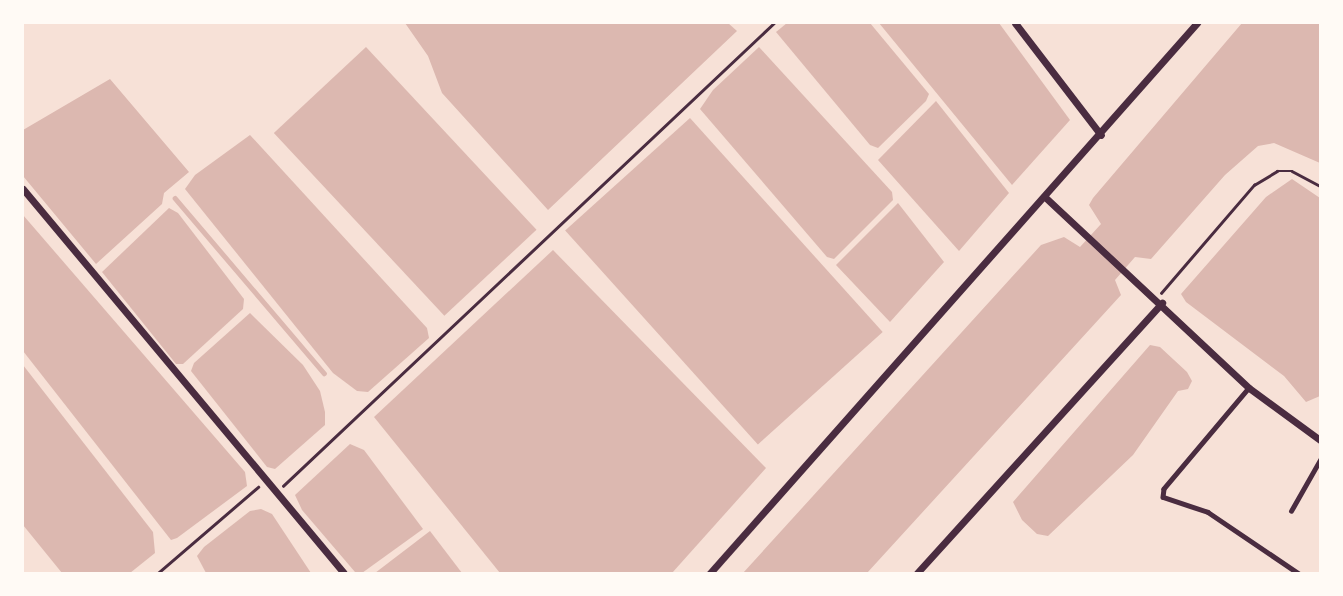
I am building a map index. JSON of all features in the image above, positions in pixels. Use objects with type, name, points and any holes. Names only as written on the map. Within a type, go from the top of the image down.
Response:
[{"type":"street","points":[[1016,23],[1101,135]]},
{"type":"street","points":[[710,573],[1046,198],[1197,23]]},
{"type":"street","points":[[23,189],[344,573]]},
{"type":"street","points":[[1046,198],[1078,224],[1250,388],[1320,440]]},
{"type":"street","points":[[917,573],[1156,298]]},
{"type":"lane","points":[[1250,388],[1164,489],[1163,497],[1208,512],[1298,573]]},
{"type":"lane","points":[[1291,511],[1320,460]]},
{"type":"path","points":[[276,492],[338,439],[774,23]]},
{"type":"path","points":[[1156,298],[1254,185],[1277,171],[1292,171],[1320,186]]},
{"type":"path","points":[[158,573],[266,481]]},
{"type":"shaded area","points":[[405,23],[728,23],[737,31],[548,210],[442,93],[428,56]]},
{"type":"shaded area","points":[[787,23],[870,23],[929,94],[926,101],[878,148],[870,145],[776,32]]},
{"type":"shaded area","points":[[879,23],[999,23],[1070,120],[1012,185]]},
{"type":"shaded area","points":[[1242,23],[1320,23],[1320,163],[1274,143],[1258,146],[1225,175],[1151,259],[1135,257],[1115,280],[1121,295],[867,573],[743,573],[1041,245],[1064,237],[1080,247],[1101,224],[1089,205],[1093,198]]},
{"type":"shaded area","points":[[366,47],[536,230],[444,316],[274,133]]},
{"type":"shaded area","points":[[759,47],[892,192],[893,200],[834,259],[827,257],[700,109],[713,90]]},
{"type":"shaded area","points":[[110,79],[189,172],[164,193],[162,204],[96,264],[23,176],[23,130]]},
{"type":"shaded area","points":[[936,101],[1009,193],[959,251],[878,160]]},
{"type":"shaded area","points":[[690,118],[883,332],[758,444],[565,230]]},
{"type":"shaded area","points":[[250,135],[427,328],[429,338],[368,392],[357,391],[333,373],[185,189],[195,175]]},
{"type":"shaded area","points":[[1292,179],[1320,198],[1320,396],[1306,402],[1284,376],[1186,302],[1181,294],[1266,197]]},
{"type":"shaded area","points":[[898,203],[944,262],[890,322],[836,265]]},
{"type":"shaded area","points":[[169,208],[178,213],[244,299],[243,309],[183,364],[176,364],[102,272]]},
{"type":"shaded area","points":[[23,215],[245,472],[247,486],[177,538],[171,540],[23,351]]},
{"type":"shaded area","points":[[553,250],[766,468],[672,573],[500,573],[374,417]]},
{"type":"shaded area","points":[[250,313],[303,365],[320,391],[325,412],[325,425],[275,469],[267,467],[191,371],[194,363]]},
{"type":"shaded area","points":[[1150,345],[1160,347],[1187,372],[1192,381],[1188,389],[1178,391],[1133,455],[1048,536],[1037,534],[1022,520],[1013,502]]},
{"type":"shaded area","points":[[23,365],[153,532],[155,553],[130,573],[62,573],[23,525]]},
{"type":"shaded area","points":[[350,444],[364,450],[423,529],[362,573],[355,572],[302,510],[295,495]]},
{"type":"shaded area","points":[[261,509],[272,514],[311,573],[206,573],[197,556],[204,547],[250,511]]},
{"type":"shaded area","points":[[430,531],[462,573],[375,573]]},
{"type":"waterway","points":[[175,198],[324,373]]}]
